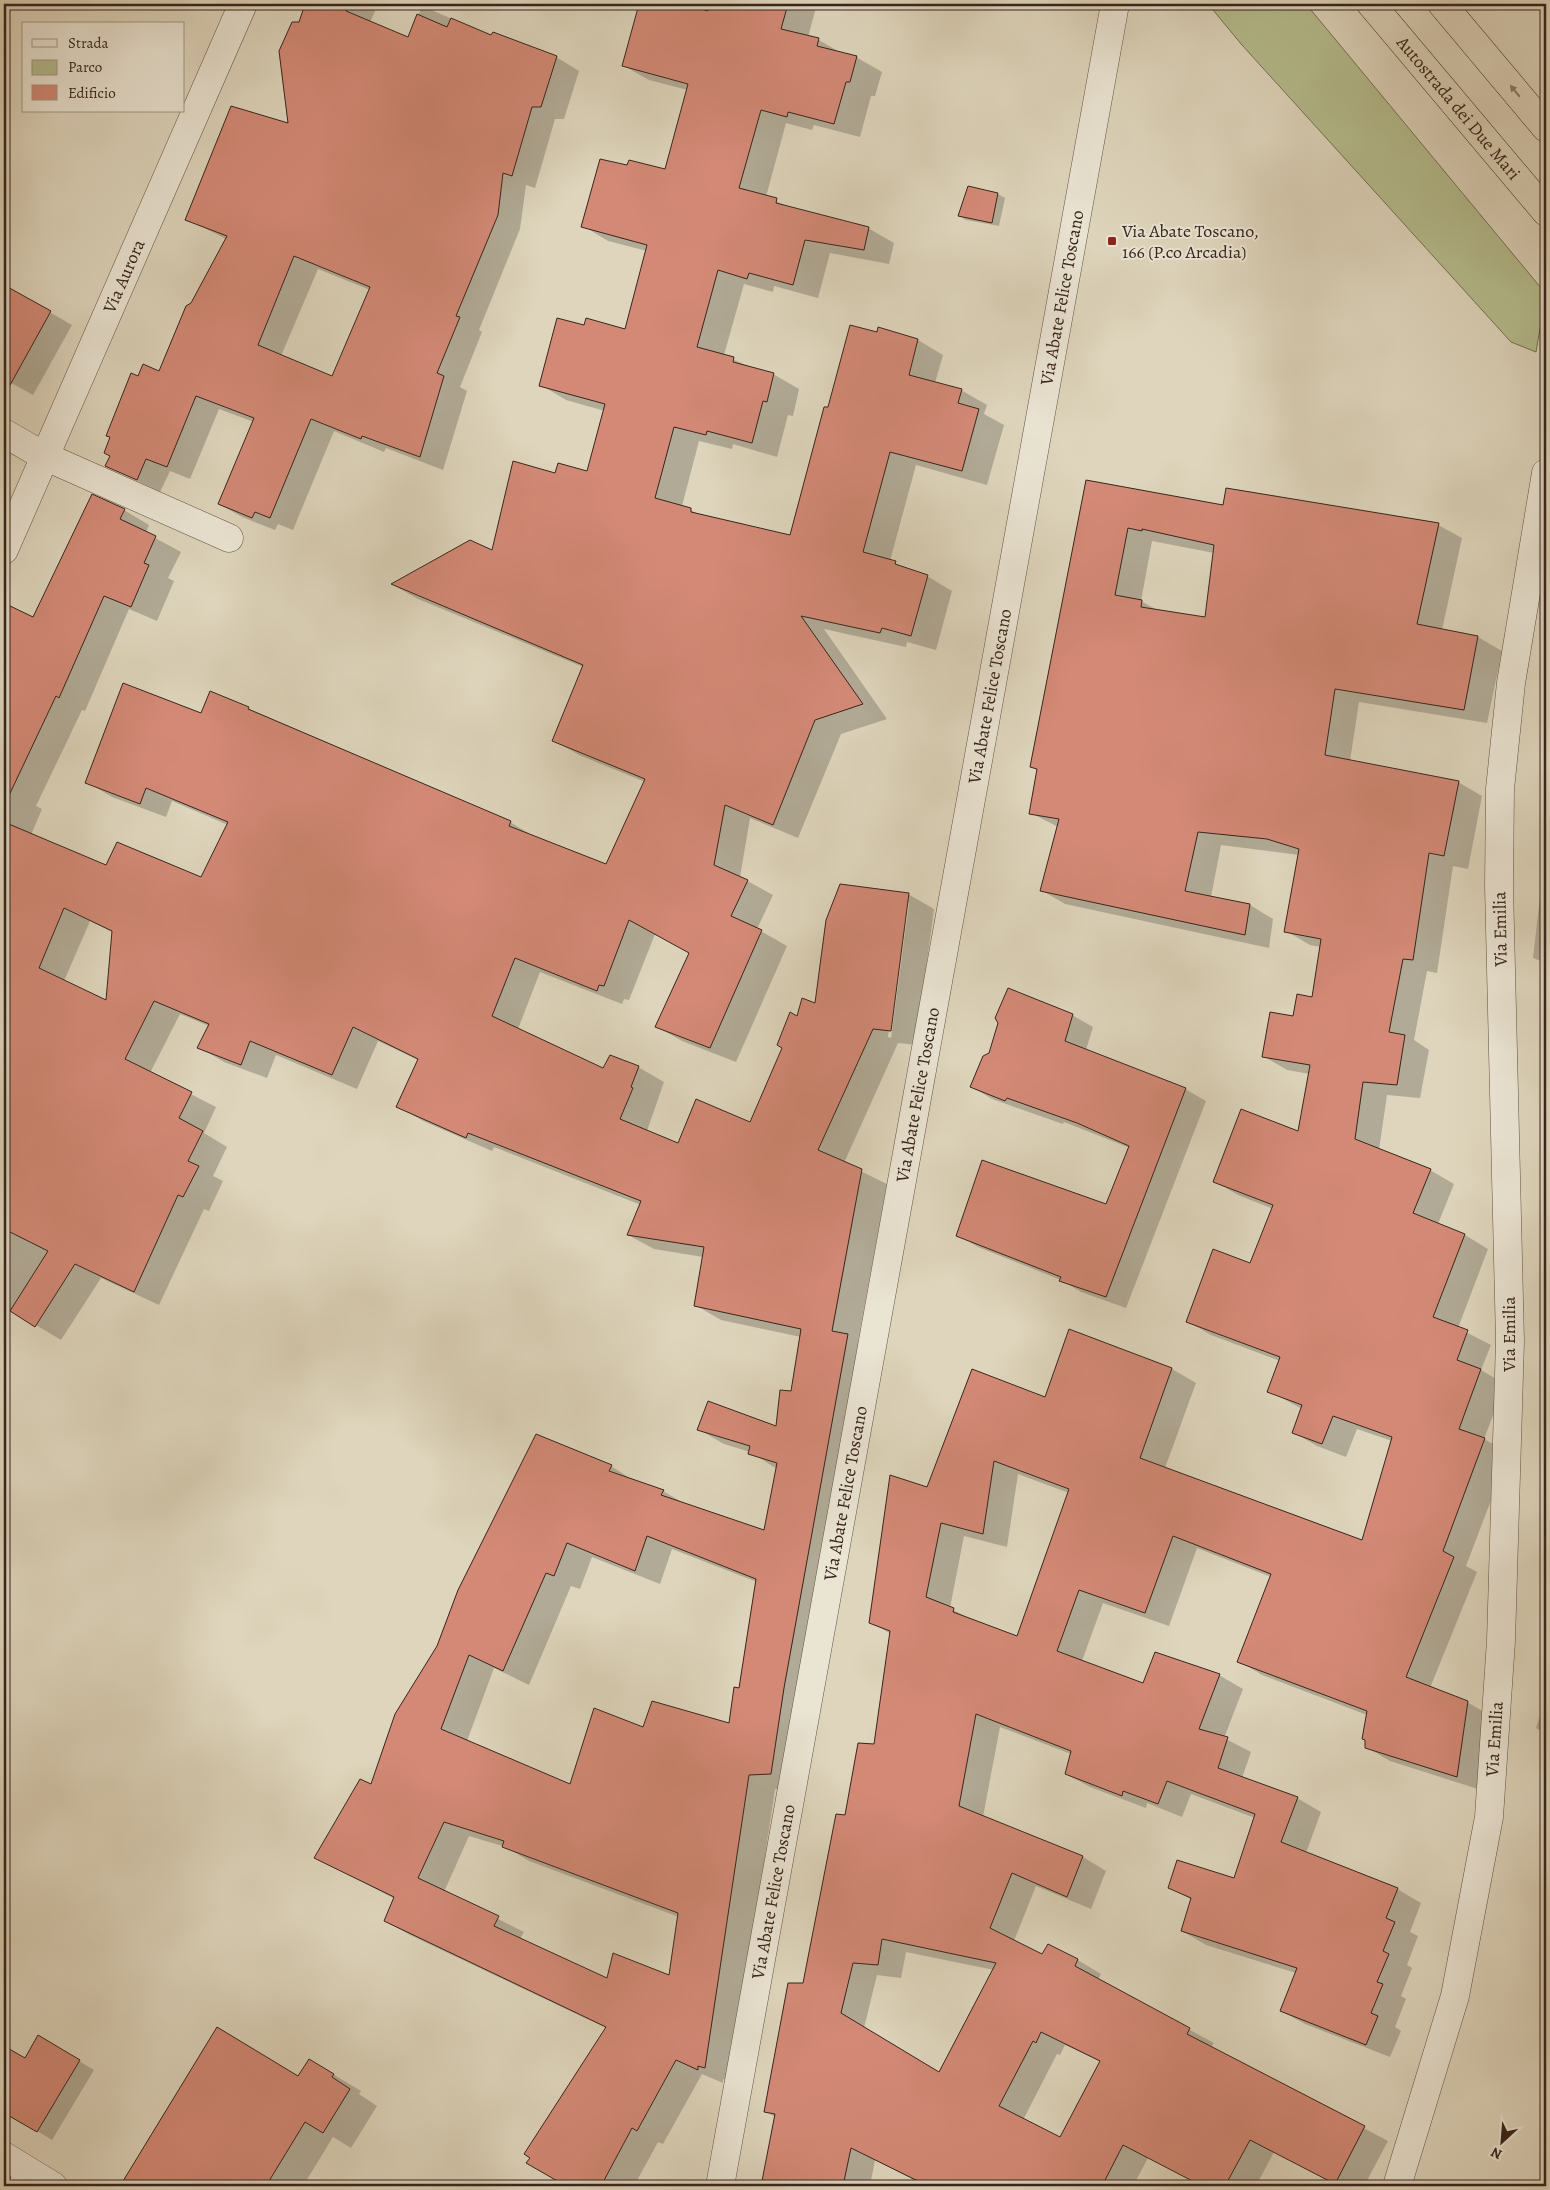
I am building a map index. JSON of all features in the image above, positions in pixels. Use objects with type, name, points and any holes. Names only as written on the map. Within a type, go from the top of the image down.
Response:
[{"type":"highway","name":"Autostrada dei Due Mari","points":[[1371,4],[1546,212]]},
{"type":"highway","points":[[1442,4],[1546,128]]},
{"type":"street","name":"Via Aurora","points":[[4,550],[243,4]]},
{"type":"street","name":"Via Abate Felice Toscano","points":[[720,2186],[1115,4]]},
{"type":"street","points":[[4,433],[44,456],[229,538]]},
{"type":"street","name":"Via Emilia","points":[[1398,2186],[1455,1996],[1489,1817],[1501,1641],[1510,1341],[1499,886],[1500,789],[1511,683],[1546,473]]},
{"type":"street","points":[[4,2156],[22,2178],[53,2186]]},
{"type":"green space","points":[[1208,4],[1306,4],[1546,294],[1536,352],[1511,342],[1242,45]]},
{"type":"building","points":[[305,4],[349,4],[346,11],[408,37],[417,14],[447,27],[451,18],[491,35],[493,32],[557,56],[541,107],[532,107],[512,176],[503,173],[498,215],[456,316],[460,317],[437,373],[444,376],[420,457],[362,436],[361,439],[311,419],[270,518],[255,512],[252,518],[218,504],[254,418],[196,396],[167,467],[146,459],[137,480],[105,466],[110,456],[104,453],[110,437],[106,436],[131,373],[138,376],[143,364],[159,371],[186,306],[191,303],[227,236],[185,220],[231,106],[288,123],[279,51],[292,22],[299,22]],"holes":[[[294,256],[370,287],[332,376],[258,345]]]},
{"type":"building","points":[[639,4],[683,4],[708,11],[710,4],[788,4],[781,29],[819,38],[817,46],[857,56],[850,82],[846,82],[834,124],[788,112],[787,117],[761,110],[739,188],[777,198],[776,203],[869,227],[864,250],[805,240],[793,285],[749,273],[747,279],[718,270],[697,347],[734,357],[733,362],[774,373],[767,402],[763,401],[752,443],[707,431],[706,435],[674,427],[655,498],[691,508],[691,512],[790,535],[824,407],[828,407],[850,325],[877,332],[878,327],[918,339],[909,375],[962,389],[958,403],[979,409],[962,471],[890,452],[863,552],[896,561],[895,564],[928,575],[911,636],[882,628],[880,633],[801,616],[863,704],[815,720],[773,825],[725,805],[714,865],[748,880],[731,916],[762,930],[710,1048],[655,1027],[689,953],[629,920],[604,986],[599,985],[597,991],[515,958],[492,1016],[603,1068],[610,1055],[639,1066],[631,1087],[633,1088],[620,1119],[678,1143],[696,1099],[750,1122],[782,1048],[777,1045],[790,1012],[797,1016],[802,998],[815,1003],[826,920],[840,884],[909,893],[891,1031],[873,1029],[818,1150],[862,1169],[832,1331],[848,1334],[784,1688],[771,1774],[749,1775],[705,2068],[698,2066],[698,2070],[676,2060],[637,2131],[632,2128],[601,2186],[566,2186],[526,2163],[530,2158],[524,2154],[606,2027],[384,1921],[394,1897],[314,1858],[360,1779],[371,1784],[395,1714],[437,1646],[458,1590],[536,1434],[612,1465],[609,1471],[664,1490],[661,1495],[764,1530],[777,1463],[748,1454],[750,1446],[697,1430],[708,1401],[776,1426],[780,1390],[791,1391],[801,1329],[694,1306],[704,1247],[627,1235],[641,1201],[468,1133],[466,1138],[396,1107],[418,1059],[353,1027],[332,1075],[250,1041],[241,1065],[197,1048],[209,1024],[154,1001],[125,1059],[192,1092],[179,1118],[203,1131],[188,1161],[199,1166],[183,1197],[178,1195],[134,1292],[75,1264],[35,1327],[10,1311],[48,1251],[4,1229],[4,822],[106,865],[117,842],[201,877],[228,822],[146,788],[140,804],[85,783],[123,683],[201,713],[210,691],[511,821],[509,826],[606,864],[645,779],[552,741],[583,665],[391,584],[470,540],[492,550],[513,461],[555,473],[558,463],[587,471],[605,404],[539,386],[557,318],[584,325],[586,318],[625,329],[647,245],[581,227],[600,159],[627,165],[629,160],[665,169],[688,84],[622,66]],"holes":[[[64,908],[112,931],[106,1000],[39,968]],[[647,1536],[756,1579],[739,1688],[734,1687],[729,1723],[652,1701],[643,1727],[594,1708],[570,1784],[441,1729],[469,1655],[503,1671],[546,1573],[554,1576],[567,1543],[635,1571]],[[444,1822],[504,1841],[502,1847],[678,1913],[669,1975],[613,1953],[607,1978],[494,1926],[499,1916],[418,1878]]]},
{"type":"building","points":[[968,186],[998,193],[992,223],[958,216]]},
{"type":"building","points":[[4,285],[51,311],[4,396]]},
{"type":"building","points":[[1086,480],[1223,505],[1226,488],[1439,523],[1417,624],[1478,636],[1464,710],[1335,689],[1325,755],[1459,781],[1444,856],[1429,853],[1413,960],[1403,959],[1389,1032],[1405,1035],[1397,1085],[1363,1082],[1355,1139],[1431,1169],[1413,1213],[1465,1234],[1433,1317],[1468,1330],[1457,1360],[1481,1369],[1459,1429],[1485,1438],[1443,1551],[1454,1557],[1406,1677],[1468,1701],[1457,1777],[1365,1748],[1365,1740],[1362,1739],[1367,1711],[1237,1662],[1271,1574],[1173,1536],[1145,1613],[1079,1590],[1057,1651],[1143,1683],[1155,1652],[1220,1674],[1199,1729],[1228,1737],[1218,1768],[1298,1797],[1281,1842],[1398,1888],[1386,1918],[1395,1922],[1383,1951],[1389,1954],[1377,1982],[1383,1984],[1371,2013],[1378,2016],[1366,2045],[1280,2011],[1297,1968],[1181,1931],[1191,1898],[1168,1888],[1177,1860],[1234,1878],[1255,1814],[1167,1781],[1158,1804],[1123,1791],[1122,1796],[1065,1774],[1071,1751],[976,1714],[959,1806],[1083,1856],[1067,1897],[1012,1873],[990,1928],[1042,1954],[1048,1944],[1078,1959],[1075,1966],[1190,2028],[1187,2034],[1365,2126],[1335,2184],[1250,2140],[1225,2186],[1202,2186],[1123,2145],[1102,2186],[928,2186],[851,2148],[843,2186],[761,2186],[775,2114],[764,2112],[788,1983],[803,1983],[836,1814],[845,1815],[858,1743],[874,1744],[890,1631],[869,1623],[890,1475],[927,1487],[972,1369],[1045,1397],[1069,1329],[1172,1368],[1140,1458],[1362,1540],[1392,1437],[1333,1416],[1322,1444],[1292,1433],[1302,1405],[1267,1392],[1280,1357],[1186,1322],[1213,1249],[1250,1263],[1273,1205],[1213,1182],[1241,1109],[1298,1131],[1310,1065],[1262,1057],[1270,1012],[1293,1016],[1297,994],[1312,997],[1321,939],[1284,932],[1299,849],[1267,839],[1198,832],[1185,891],[1250,904],[1245,935],[1040,891],[1059,819],[1029,814],[1037,769],[1030,767]],"holes":[[[1128,528],[1142,531],[1142,529],[1214,545],[1205,617],[1141,607],[1142,600],[1115,595]],[[994,1461],[1069,1489],[1017,1636],[953,1612],[954,1608],[926,1597],[941,1523],[983,1534]],[[882,1939],[996,1963],[939,2072],[841,2013],[853,1963],[878,1965]],[[1041,2032],[1100,2061],[1060,2137],[999,2106],[1033,2041],[1036,2043]]]},
{"type":"building","points":[[92,494],[125,509],[120,519],[156,536],[144,563],[149,565],[131,607],[104,596],[59,698],[56,696],[4,806],[4,603],[33,617]]},
{"type":"building","points":[[1008,988],[1073,1014],[1065,1041],[1186,1088],[1106,1297],[1059,1281],[1061,1277],[956,1236],[982,1160],[1106,1204],[1129,1146],[1077,1123],[1007,1098],[1005,1101],[970,1087],[983,1056],[989,1053],[998,1023],[995,1018]]},
{"type":"building","points":[[217,2027],[298,2076],[309,2059],[334,2074],[332,2077],[350,2089],[323,2133],[305,2122],[266,2186],[120,2186]]},
{"type":"building","points":[[38,2035],[80,2060],[37,2132],[4,2113],[4,2046],[25,2058]]},
{"type":"place","name":"Via Abate Toscano, 166 (P.co Arcadia)","points":[[1112,241]]}]
